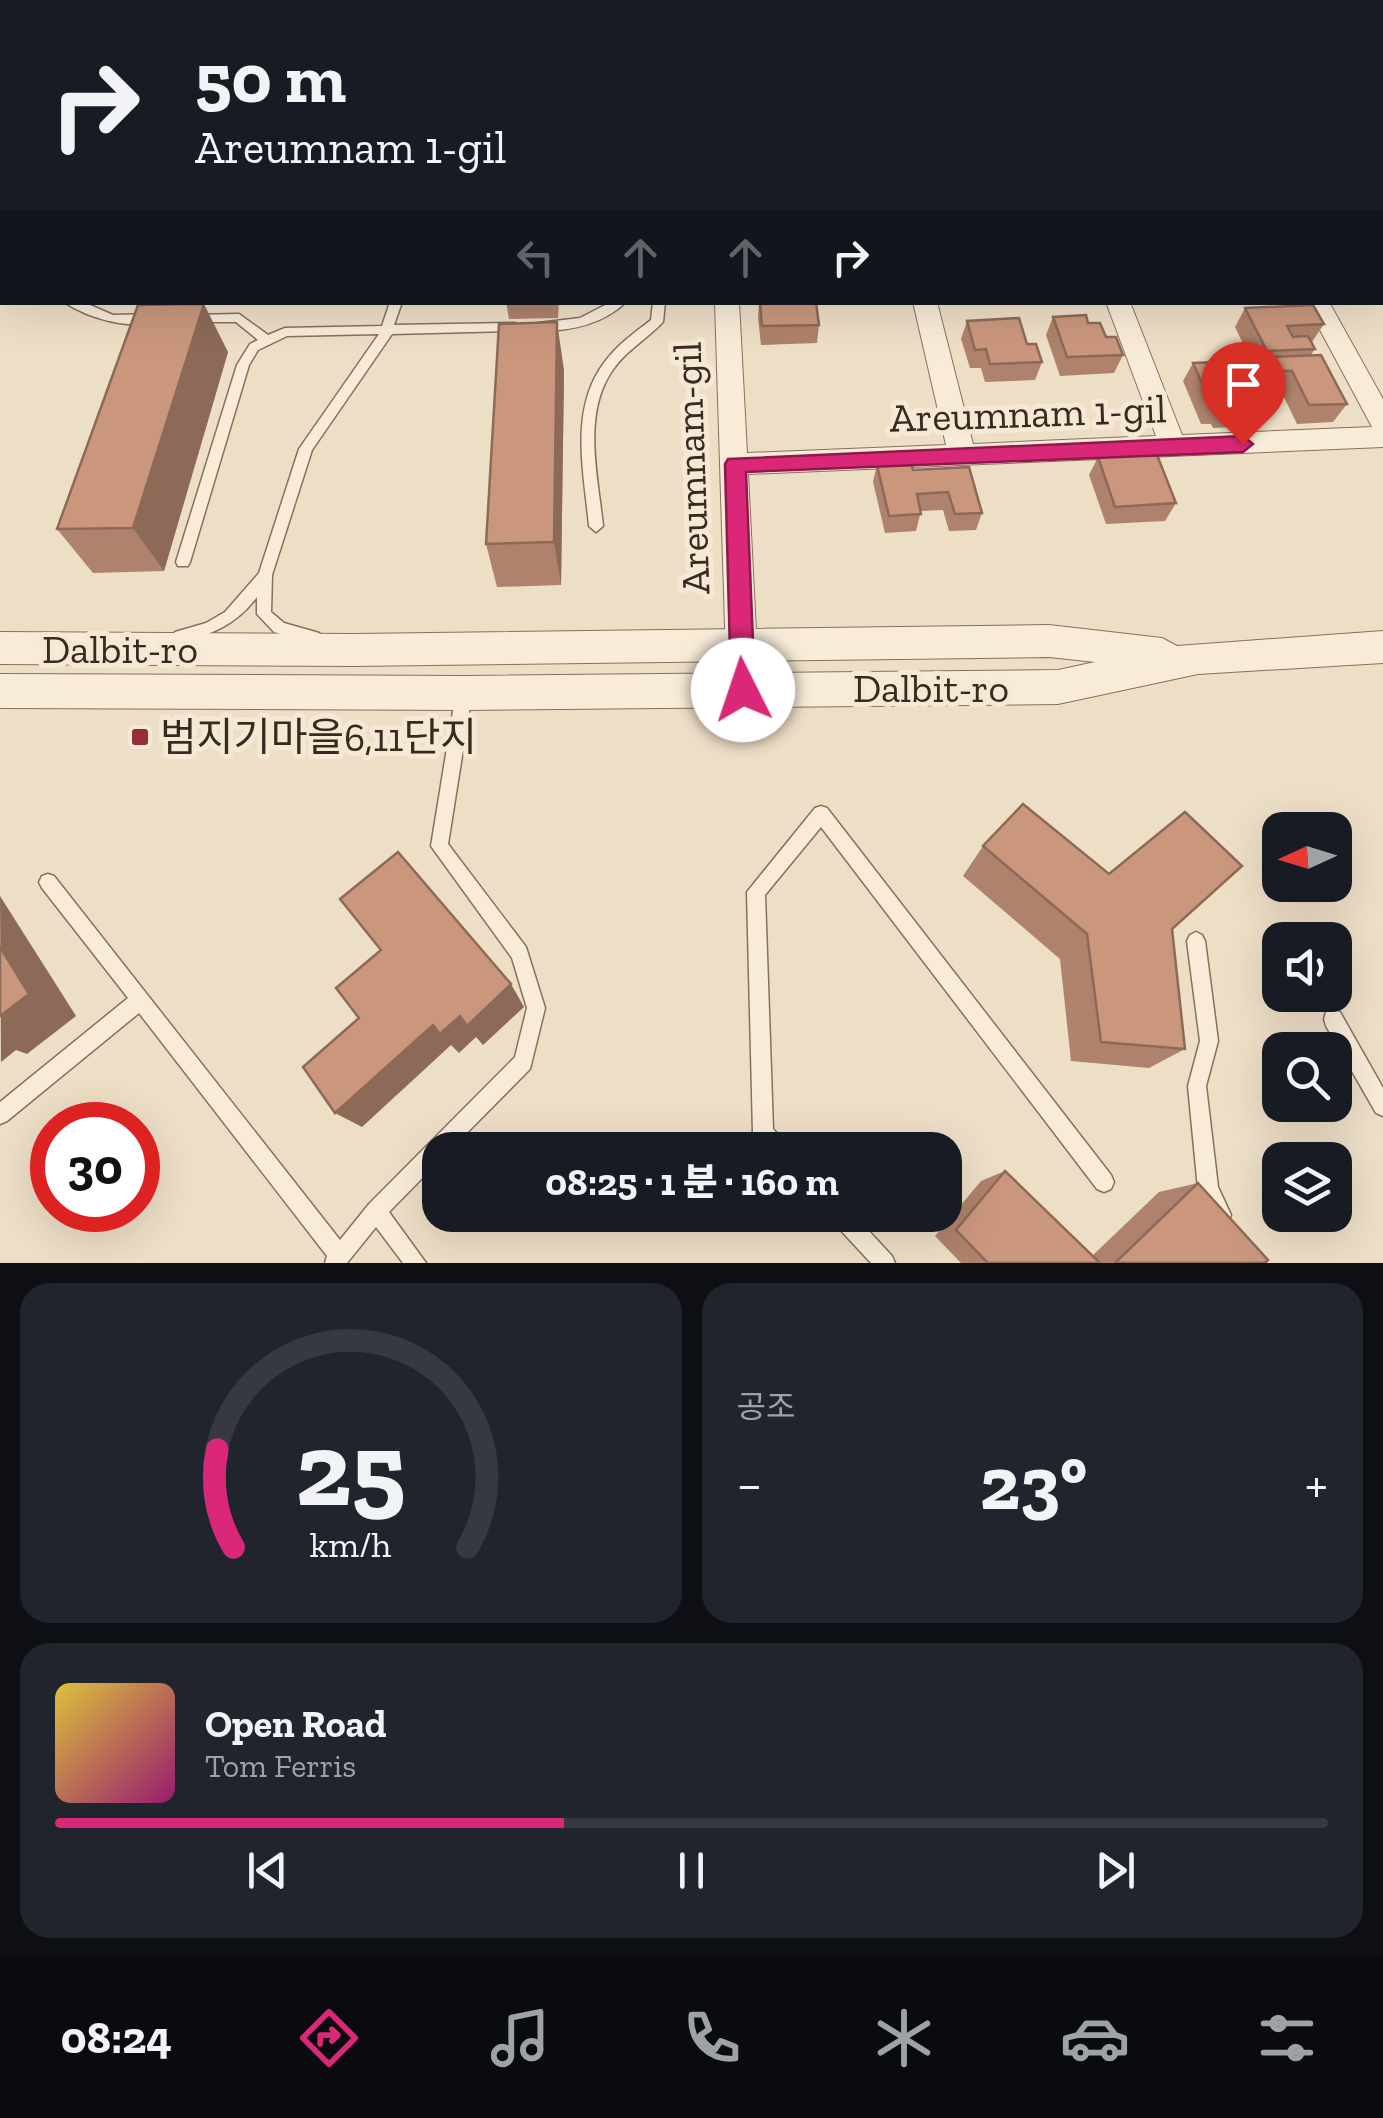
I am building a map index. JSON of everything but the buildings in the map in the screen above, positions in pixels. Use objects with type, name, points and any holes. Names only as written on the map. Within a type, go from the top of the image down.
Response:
[{"type":"street","name":"Areumnam-gil","points":[[727,305],[743,690]]},
{"type":"street","points":[[925,305],[962,455]]},
{"type":"street","points":[[1119,305],[1173,447]]},
{"type":"street","points":[[1319,305],[1383,424]]},
{"type":"street","name":"Areumnam 1-gil","points":[[736,464],[1383,438]]},
{"type":"street","name":"Dalbit-ro","points":[[0,648],[353,650],[1049,642],[1198,658]]},
{"type":"street","name":"Dalbit-ro","points":[[0,691],[464,693],[1058,687],[1198,658],[1383,647]]},
{"type":"lane","points":[[78,305],[112,318],[169,318]]},
{"type":"lane","points":[[353,650],[279,628],[264,614],[265,575],[306,449],[388,327],[395,305]]},
{"type":"lane","points":[[183,562],[243,364],[254,347],[286,332],[566,326],[599,319],[616,305]]},
{"type":"lane","points":[[596,526],[586,413],[596,384],[622,345],[657,322],[659,305]]},
{"type":"lane","points":[[186,318],[239,318],[267,341]]},
{"type":"lane","points":[[132,650],[213,629],[236,615],[265,575]]},
{"type":"lane","points":[[48,882],[337,1260],[376,1212],[522,1062],[536,1008],[520,953],[438,846],[464,693]]},
{"type":"lane","points":[[763,1132],[756,892],[821,814],[1104,1182]]},
{"type":"lane","points":[[1196,941],[1209,1041],[1197,1086],[1208,1188],[1230,1233]]},
{"type":"lane","points":[[0,1114],[140,1000]]},
{"type":"lane","points":[[1333,1018],[1383,1106]]},
{"type":"lane","points":[[376,1212],[416,1263]]},
{"type":"lane","points":[[856,1232],[885,1263]]},
{"type":"place","name":"범지기마을6,11단지","points":[[140,737]]},
{"type":"route","points":[[743,690],[736,464],[1243,444]]}]
